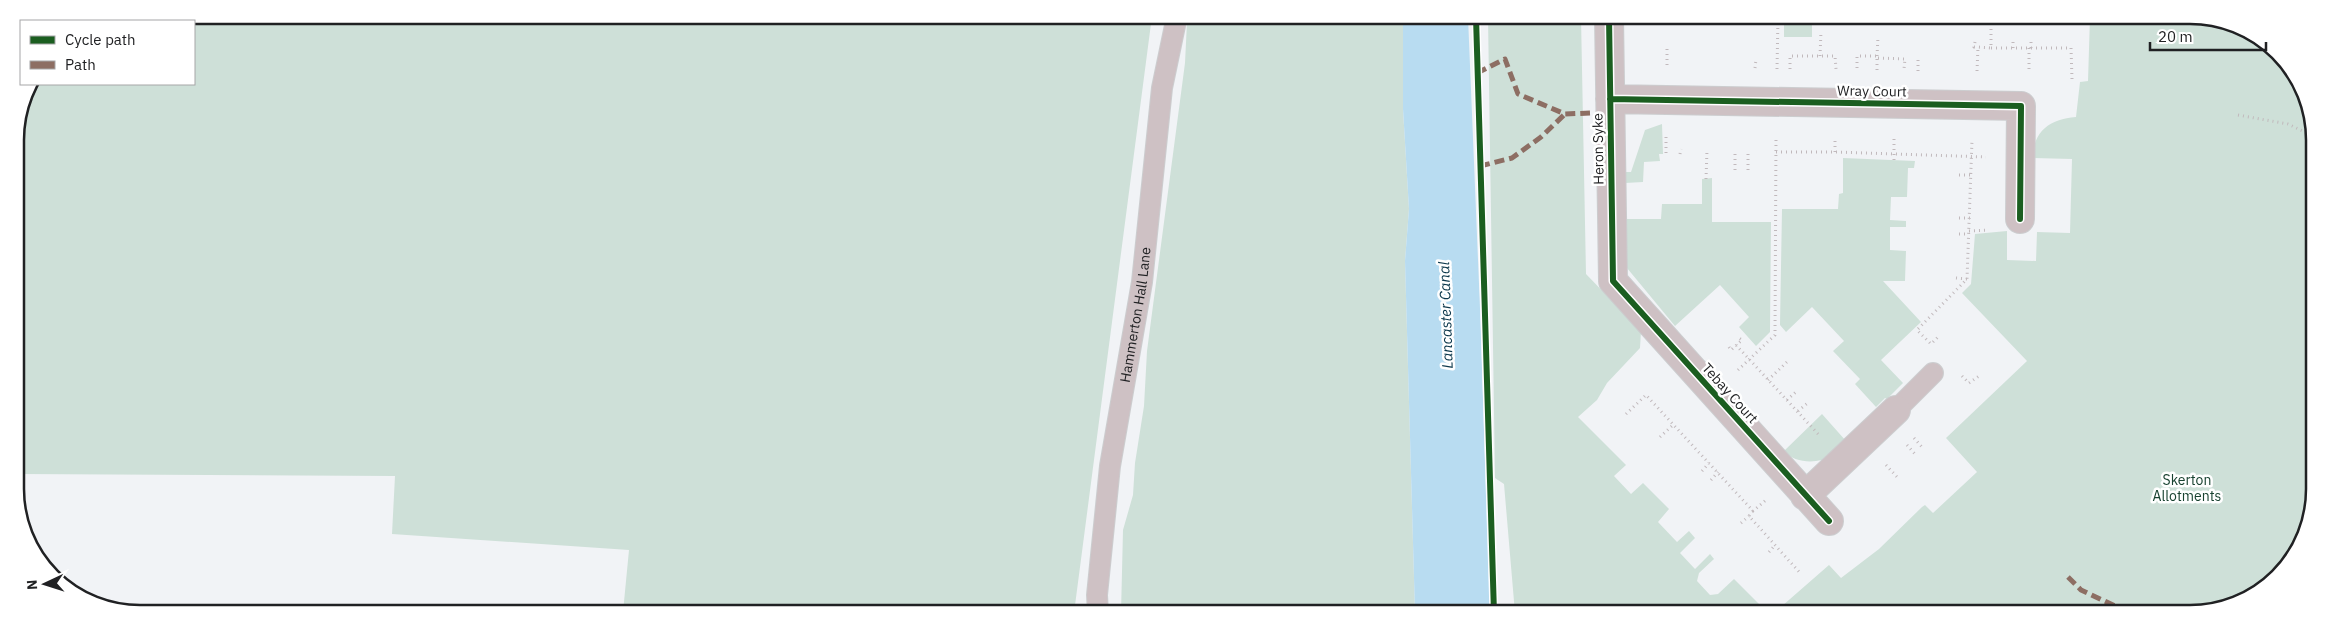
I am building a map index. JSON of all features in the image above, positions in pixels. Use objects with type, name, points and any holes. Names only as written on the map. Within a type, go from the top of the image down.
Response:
[{"type":"street","name":"Heron Syke","points":[[1609,24],[1613,281]]},
{"type":"street","name":"Wray Court","points":[[1610,99],[2020,106],[2020,219]]},
{"type":"street","name":"Tebay Court","points":[[1613,281],[1828,521]]},
{"type":"street","points":[[1797,487],[1842,461],[1896,410]]},
{"type":"lane","name":"Hammerton Hall Lane","points":[[1098,605],[1110,466],[1142,282],[1162,88],[1175,24]]},
{"type":"lane","points":[[1896,410],[1933,373]]},
{"type":"path","points":[[1777,75],[1778,24]]},
{"type":"path","points":[[1991,24],[1991,48]]},
{"type":"path","points":[[1820,56],[1821,31]]},
{"type":"path","points":[[1878,37],[1878,56]]},
{"type":"path","points":[[2013,40],[2013,48]]},
{"type":"path","points":[[2031,41],[2031,48]]},
{"type":"path","points":[[2046,41],[2046,48]]},
{"type":"path","points":[[1975,42],[1974,47],[1978,48],[2072,48],[2072,79]]},
{"type":"path","points":[[2063,42],[2064,48]]},
{"type":"path","points":[[1977,72],[1978,48]]},
{"type":"path","points":[[1667,49],[1668,75]]},
{"type":"path","points":[[2238,115],[2288,124],[2306,133]]},
{"type":"path","points":[[1666,129],[1666,153]]},
{"type":"path","points":[[1936,349],[1917,330],[1967,279],[1972,133]]},
{"type":"path","points":[[1731,376],[1775,335],[1776,136]]},
{"type":"path","points":[[1706,179],[1707,150]]},
{"type":"path","points":[[1735,150],[1735,170]]},
{"type":"path","points":[[1748,150],[1748,170]]},
{"type":"path","points":[[1776,152],[2020,159]]},
{"type":"path","points":[[1960,175],[1971,175]]},
{"type":"path","points":[[1959,218],[1970,218]]},
{"type":"path","points":[[1959,234],[1969,234]]},
{"type":"path","points":[[1956,278],[1967,279]]},
{"type":"path","points":[[1931,344],[1940,335]]},
{"type":"path","points":[[1729,347],[1731,350],[1742,340],[1740,338]]},
{"type":"path","points":[[1736,345],[1842,461]]},
{"type":"path","points":[[1768,380],[1788,361]]},
{"type":"path","points":[[1959,373],[1969,384],[1979,376]]},
{"type":"path","points":[[1787,400],[1798,390]]},
{"type":"path","points":[[1626,414],[1646,395],[1754,511]]},
{"type":"path","points":[[1798,411],[1809,402]]},
{"type":"path","points":[[1660,437],[1674,424]]},
{"type":"path","points":[[1918,442],[1922,447]]},
{"type":"path","points":[[1910,448],[1915,454]]},
{"type":"path","points":[[1702,471],[1709,463]]},
{"type":"path","points":[[1711,480],[1718,472]]},
{"type":"path","points":[[1741,523],[1754,511],[1797,487]]},
{"type":"path","points":[[1749,516],[1801,574]]},
{"type":"path","points":[[1769,552],[1775,545]]},
{"type":"green space","points":[[195,24],[1151,24],[1075,605],[624,605],[629,550],[392,534],[395,476],[24,474],[24,132],[28,110],[38,85],[195,85]]},
{"type":"green space","points":[[1187,24],[1403,24],[1403,109],[1409,209],[1405,261],[1415,605],[1121,605],[1123,530],[1133,495],[1135,463],[1144,406],[1147,351],[1185,63]]},
{"type":"green space","points":[[1488,24],[1581,24],[1586,274],[1641,331],[1640,348],[1607,383],[1597,400],[1578,417],[1626,465],[1614,476],[1631,494],[1643,483],[1669,509],[1658,522],[1677,542],[1689,531],[1695,538],[1680,553],[1695,569],[1710,554],[1714,559],[1699,573],[1697,581],[1710,595],[1718,594],[1734,579],[1760,605],[1514,605],[1504,484],[1495,478]]},
{"type":"green space","points":[[1784,24],[1812,24],[1812,37],[1784,37]]},
{"type":"green space","name":"Skerton Allotments","points":[[2090,24],[2190,24],[2213,26],[2248,39],[2272,58],[2291,82],[2300,103],[2306,132],[2306,497],[2300,526],[2291,547],[2267,576],[2248,590],[2220,601],[2198,605],[1783,605],[1829,565],[1841,578],[1879,549],[1922,507],[1925,505],[1933,513],[1977,472],[1946,438],[2027,361],[1962,293],[1971,284],[1975,234],[2007,231],[2007,260],[2036,261],[2037,232],[2070,233],[2072,159],[2033,158],[2034,149],[2036,140],[2045,128],[2058,120],[2076,117],[2080,82],[2088,81]]},
{"type":"green space","points":[[1662,124],[1663,154],[1659,154],[1660,161],[1644,162],[1643,182],[1625,183],[1625,219],[1661,219],[1662,204],[1702,204],[1702,179],[1712,178],[1712,222],[1771,222],[1770,332],[1756,346],[1739,327],[1749,317],[1720,285],[1675,326],[1624,262],[1622,172],[1631,172],[1645,130]]},
{"type":"green space","points":[[1843,158],[1915,161],[1914,168],[1908,168],[1907,197],[1891,197],[1890,220],[1906,221],[1906,227],[1890,227],[1890,250],[1906,251],[1905,281],[1883,281],[1921,322],[1881,360],[1903,383],[1876,407],[1855,384],[1860,379],[1833,351],[1844,341],[1812,307],[1786,332],[1780,325],[1782,209],[1838,209],[1839,194],[1843,193]]},
{"type":"green space","points":[[1822,414],[1846,441],[1834,455],[1826,459],[1807,461],[1794,458],[1784,451]]},
{"type":"water","name":"Lancaster Canal","points":[[1403,24],[1468,24],[1490,605],[1415,605],[1405,261],[1409,209],[1403,109]]},
{"type":"marked path","points":[[1477,73],[1505,59],[1518,94],[1565,114],[1590,113]]},
{"type":"marked path","points":[[1480,166],[1512,158],[1541,137],[1565,114]]},
{"type":"marked path","points":[[2068,577],[2081,590],[2113,605]]},
{"type":"cycle path","points":[[1476,24],[1494,605]]},
{"type":"cycle path","points":[[1609,24],[1613,281],[1829,521]]},
{"type":"cycle path","points":[[1610,99],[2021,106],[2020,219]]}]
